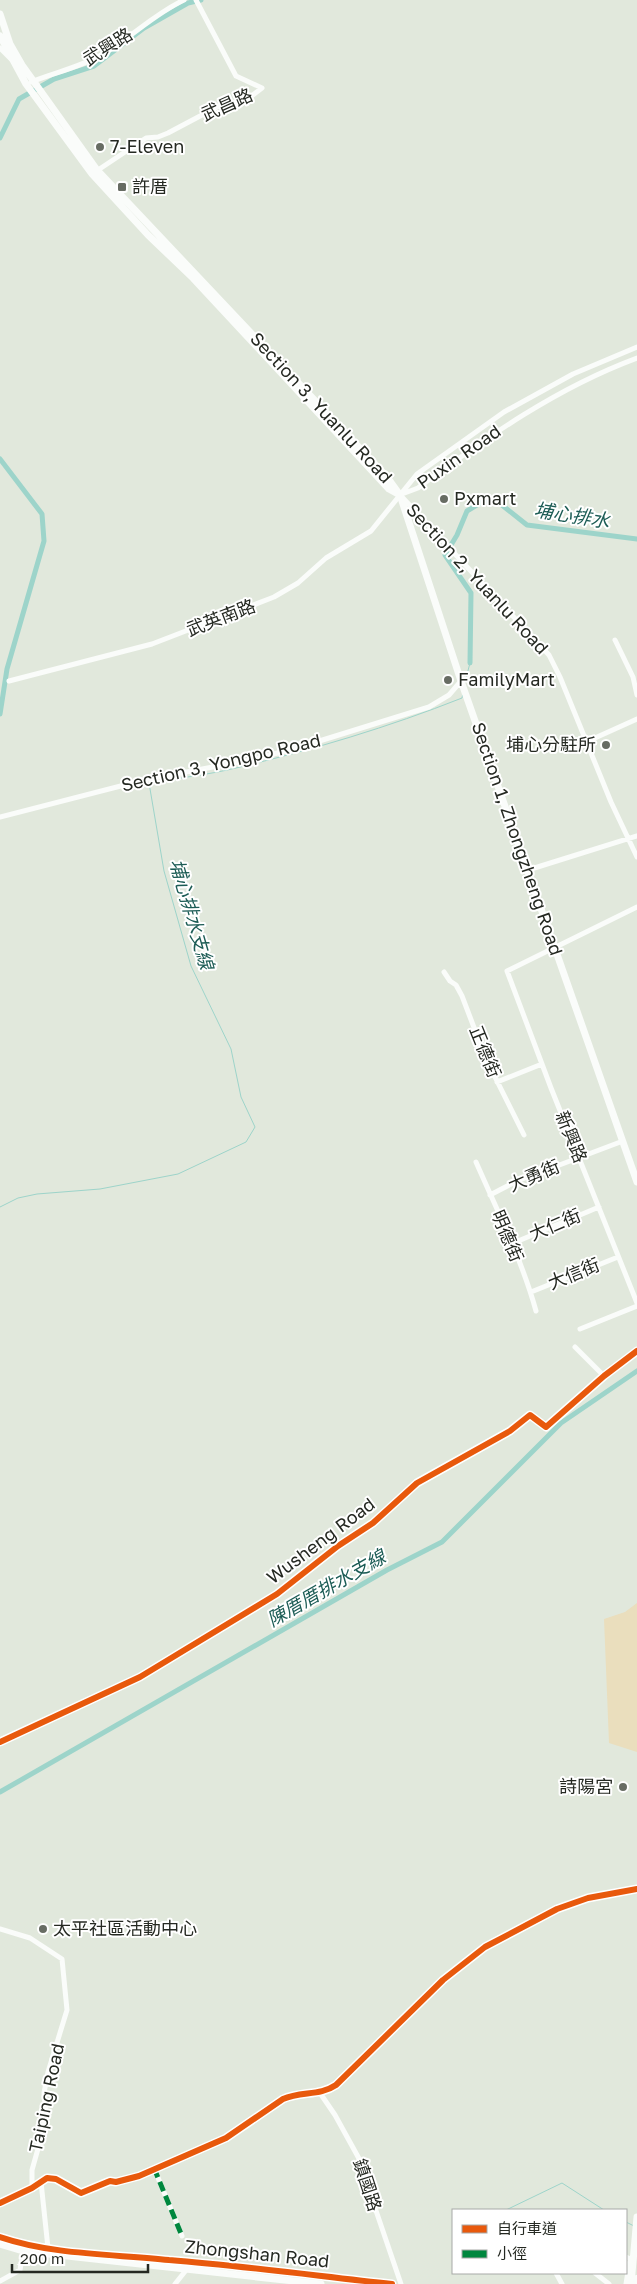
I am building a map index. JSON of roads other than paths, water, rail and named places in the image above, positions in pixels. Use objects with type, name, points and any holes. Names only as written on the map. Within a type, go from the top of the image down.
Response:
[{"type":"highway","points":[[636,2284],[637,2279]]},
{"type":"main road","points":[[0,14],[15,59]]},
{"type":"main road","points":[[0,36],[15,59]]},
{"type":"main road","name":"Section 3, Yuanlu Road","points":[[15,59],[34,81],[95,172]]},
{"type":"main road","name":"Section 3, Yuanlu Road","points":[[15,59],[26,84],[95,172],[148,235],[193,278],[388,489],[400,495]]},
{"type":"main road","name":"Section 1, Zhongzheng Road","points":[[400,495],[461,681],[637,1182]]},
{"type":"main road","points":[[631,2284],[637,2217]]},
{"type":"main road","name":"Zhongshan Road","points":[[0,2237],[48,2248],[392,2284]]},
{"type":"main road","name":"Zhongshan Road","points":[[0,2244],[23,2251],[321,2284]]},
{"type":"street","name":"武興路","points":[[26,84],[87,63],[106,52],[164,10],[184,0]]},
{"type":"street","name":"武昌路","points":[[95,172],[146,138],[158,137],[168,133],[218,106],[246,100],[262,88],[236,76],[196,0]]},
{"type":"street","points":[[0,48],[15,59]]},
{"type":"street","name":"Puxin Road","points":[[400,495],[418,474],[504,412],[572,374],[637,347]]},
{"type":"street","name":"Puxin Road","points":[[400,495],[418,488],[512,419],[580,383],[637,358]]},
{"type":"street","name":"武英南路","points":[[9,681],[152,644],[274,597],[298,583],[326,558],[371,531],[400,495]]},
{"type":"street","name":"Section 2, Yuanlu Road","points":[[400,495],[549,655],[627,839],[637,857]]},
{"type":"street","points":[[615,640],[633,678],[637,694]]},
{"type":"street","name":"Section 3, Yongpo Road","points":[[0,817],[144,780],[255,759],[300,747],[429,707],[449,695],[461,681]]},
{"type":"street","points":[[586,742],[637,719]]},
{"type":"street","points":[[528,870],[637,836]]},
{"type":"street","points":[[555,948],[637,907]]},
{"type":"street","name":"新興路","points":[[555,948],[507,971],[637,1304]]},
{"type":"street","name":"正德街","points":[[444,972],[450,981],[456,985],[462,996],[497,1082],[524,1135]]},
{"type":"street","points":[[497,1082],[542,1064]]},
{"type":"street","name":"大勇街","points":[[490,1195],[518,1181],[622,1141]]},
{"type":"street","name":"明德街","points":[[476,1162],[511,1244],[536,1311]]},
{"type":"street","name":"大仁街","points":[[511,1244],[599,1207]]},
{"type":"street","name":"大信街","points":[[530,1292],[618,1257]]},
{"type":"street","points":[[580,1329],[637,1304]]},
{"type":"street","points":[[575,1347],[604,1376]]},
{"type":"street","name":"Wusheng Road","points":[[0,1742],[140,1677],[170,1660],[277,1594],[338,1546],[373,1523],[417,1484],[510,1431],[530,1415],[546,1427],[604,1376],[637,1351]]},
{"type":"street","points":[[0,2203],[52,2177],[81,2193],[110,2180],[116,2182],[139,2176],[226,2138],[283,2099],[293,2095],[327,2091],[336,2085],[443,1980],[488,1944],[557,1909],[588,1898],[637,1888]]},
{"type":"street","name":"Taiping Road","points":[[0,1929],[30,1938],[62,1960],[68,2010],[48,2072],[44,2093],[46,2111],[43,2131],[32,2170],[32,2188]]},
{"type":"street","name":"鎮國路","points":[[320,2093],[340,2123],[362,2164],[401,2284]]},
{"type":"street","points":[[154,2168],[182,2236]]},
{"type":"street","points":[[41,2182],[48,2248]]},
{"type":"street","points":[[0,2281],[20,2270],[23,2251]]},
{"type":"street","points":[[626,2284],[630,2260],[627,2258]]},
{"type":"street","points":[[175,2284],[187,2268]]},
{"type":"street","points":[[597,2274],[609,2284]]},
{"type":"waterway","points":[[0,138],[19,99],[54,79],[94,66],[144,28],[188,3],[201,0]]},
{"type":"waterway","points":[[0,459],[42,514],[44,541],[7,669],[0,714]]},
{"type":"waterway","name":"埔心排水","points":[[470,663],[471,593],[445,555],[457,535],[467,511],[482,502],[498,502],[527,525],[637,539]]},
{"type":"waterway","name":"埔心排水支線","points":[[465,682],[470,663]]},
{"type":"waterway","name":"埔心排水支線","points":[[0,1207],[18,1198],[37,1194],[100,1189],[178,1174],[246,1142],[255,1127],[241,1097],[231,1049],[191,966],[164,871],[149,783],[203,775],[322,746],[434,709],[462,698],[463,693]]},
{"type":"waterway","name":"陳厝厝排水支線","points":[[0,1792],[387,1570],[442,1542],[561,1423],[637,1371]]},
{"type":"waterway","points":[[508,2209],[562,2183],[602,2209]]},
{"type":"waterway","points":[[627,2222],[634,2226]]},
{"type":"place","name":"7-Eleven","points":[[100,147]]},
{"type":"place","name":"許厝","points":[[122,187]]},
{"type":"place","name":"Pxmart","points":[[444,499]]},
{"type":"place","name":"FamilyMart","points":[[448,680]]},
{"type":"place","name":"埔心分駐所","points":[[606,745]]},
{"type":"place","name":"詩陽宮","points":[[623,1787]]},
{"type":"place","name":"太平社區活動中心","points":[[43,1929]]}]
